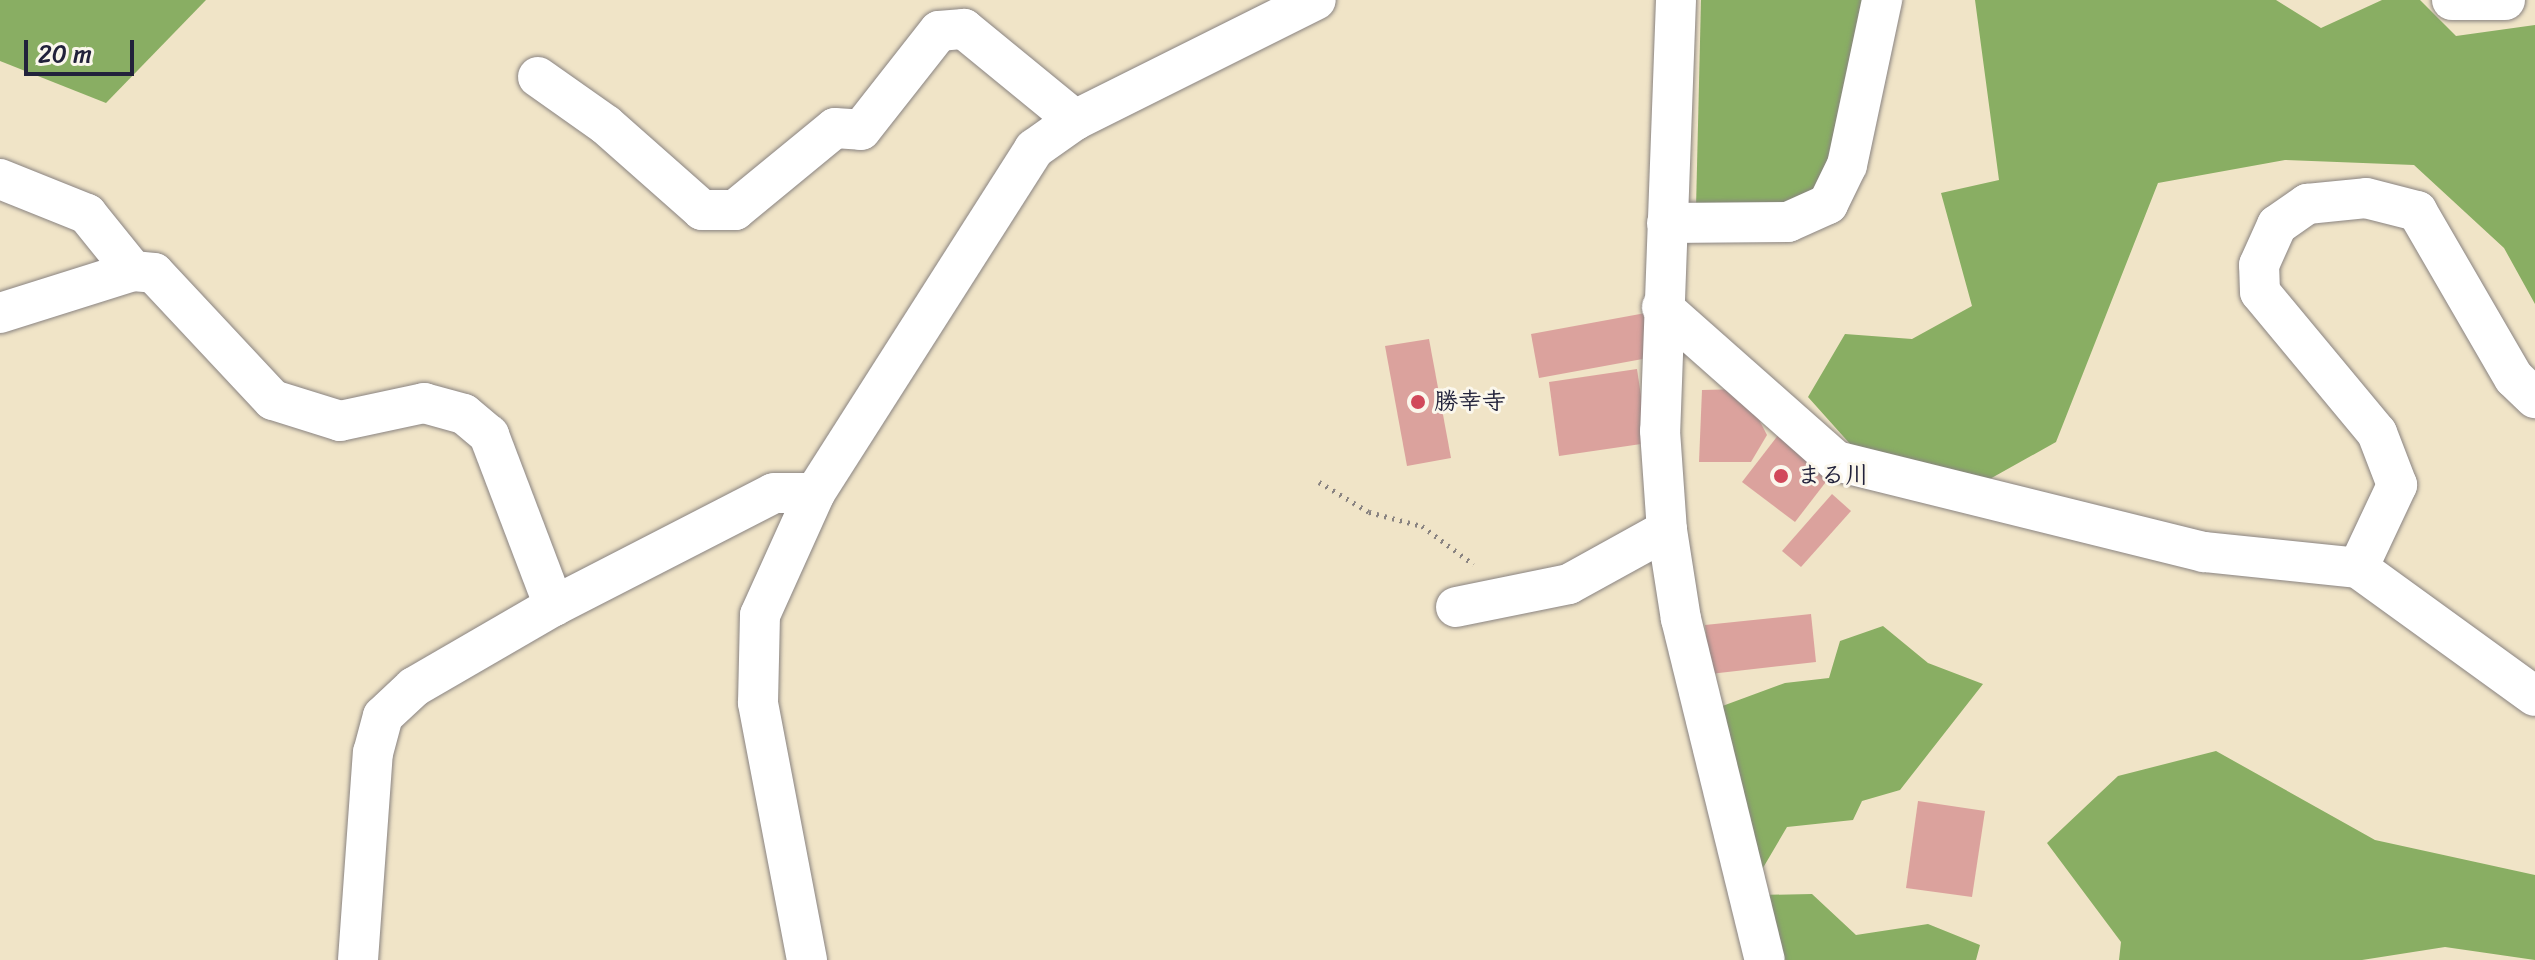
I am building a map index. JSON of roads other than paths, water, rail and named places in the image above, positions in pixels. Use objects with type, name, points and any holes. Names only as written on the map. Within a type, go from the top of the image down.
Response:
[{"type":"street","points":[[807,960],[758,703],[760,615],[815,493],[1034,149],[1075,120],[1316,0]]},
{"type":"street","points":[[1676,0],[1662,307],[1667,530],[1681,619],[1765,960]]},
{"type":"street","points":[[1667,223],[1788,222],[1828,204],[1847,165],[1882,0]]},
{"type":"street","points":[[2452,0],[2505,0]]},
{"type":"street","points":[[538,77],[606,125],[702,210],[735,210],[835,128],[861,130],[939,31],[964,29],[1075,120]]},
{"type":"street","points":[[0,179],[87,214],[133,271]]},
{"type":"street","points":[[2358,568],[2397,485],[2377,433],[2260,292],[2259,265],[2277,225],[2307,204],[2366,198],[2417,211],[2514,378],[2535,398]]},
{"type":"street","points":[[0,313],[133,271],[154,273],[174,287],[273,400],[308,415],[340,421],[424,403],[464,414],[489,435],[554,606]]},
{"type":"street","points":[[1662,307],[1836,461],[2204,552],[2358,568],[2535,696]]},
{"type":"street","points":[[358,960],[373,753],[383,716],[414,687],[554,606],[774,493],[815,493]]},
{"type":"street","points":[[1456,607],[1569,584],[1667,530]]},
{"type":"place","name":"勝幸寺","points":[[1418,402]]},
{"type":"place","name":"まる川","points":[[1781,476]]}]
